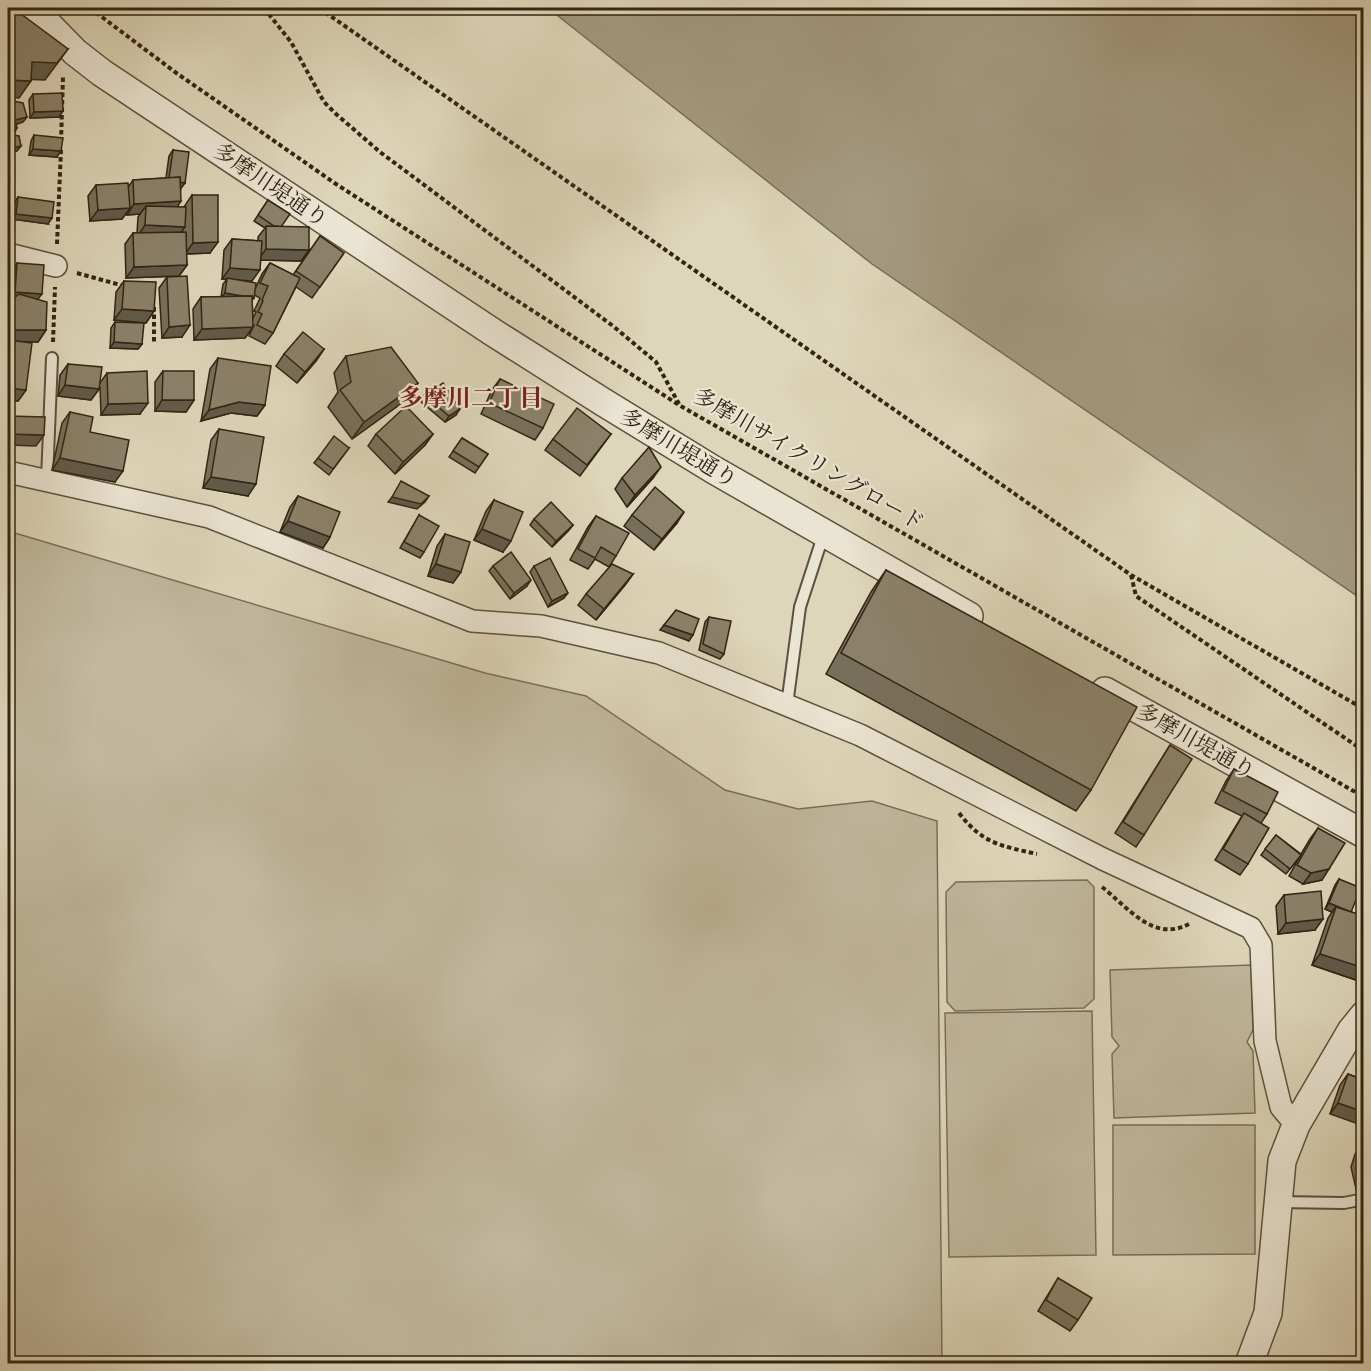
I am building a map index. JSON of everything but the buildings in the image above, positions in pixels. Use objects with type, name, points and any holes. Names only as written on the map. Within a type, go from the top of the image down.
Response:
[{"type":"street","name":"多摩川堤通り","points":[[32,8],[75,52],[102,73],[484,327],[714,470],[995,630]]},
{"type":"street","points":[[8,254],[56,266]]},
{"type":"street","points":[[8,472],[209,518],[471,621],[541,626],[659,653],[860,735],[1103,859],[1251,928],[1261,945],[1265,1041],[1281,1107],[1296,1125]]},
{"type":"street","name":"多摩川堤通り","points":[[1087,681],[1364,834]]},
{"type":"street","points":[[1249,1364],[1268,1313],[1282,1161],[1296,1125],[1350,1031],[1364,1015]]},
{"type":"lane","points":[[46,479],[52,358]]},
{"type":"lane","points":[[787,705],[800,607],[824,533]]},
{"type":"lane","points":[[1278,1202],[1344,1203],[1364,1199]]},
{"type":"lane","points":[[1359,1364],[1364,1361]]},
{"type":"path","points":[[90,8],[175,72],[336,184],[679,405]]},
{"type":"path","name":"多摩川サイクリングロード","points":[[264,8],[291,42],[324,102],[336,114],[380,152],[613,326],[656,362],[679,405],[1364,797]]},
{"type":"path","points":[[319,8],[1131,575],[1364,709]]},
{"type":"path","points":[[52,358],[64,65]]},
{"type":"path","points":[[56,266],[119,286],[131,286]]},
{"type":"path","points":[[153,298],[154,344]]},
{"type":"path","points":[[1131,575],[1136,596],[1364,750]]},
{"type":"shaded area","points":[[548,8],[1363,8],[1363,600],[872,264]]},
{"type":"shaded area","points":[[8,531],[485,673],[586,696],[725,790],[798,809],[872,801],[937,821],[942,1363],[8,1363]]},
{"type":"shaded area","points":[[1087,880],[1094,887],[1094,999],[1084,1008],[955,1011],[947,1002],[946,892],[956,882]]},
{"type":"shaded area","points":[[1251,965],[1253,1030],[1247,1042],[1253,1051],[1255,1113],[1114,1118],[1112,1054],[1119,1046],[1112,1037],[1110,970]]},
{"type":"shaded area","points":[[1092,1011],[1096,1255],[949,1257],[945,1013]]},
{"type":"shaded area","points":[[1113,1125],[1255,1125],[1255,1254],[1113,1255]]},
{"type":"district","name":"多摩川二丁目","points":[[471,397]]}]
